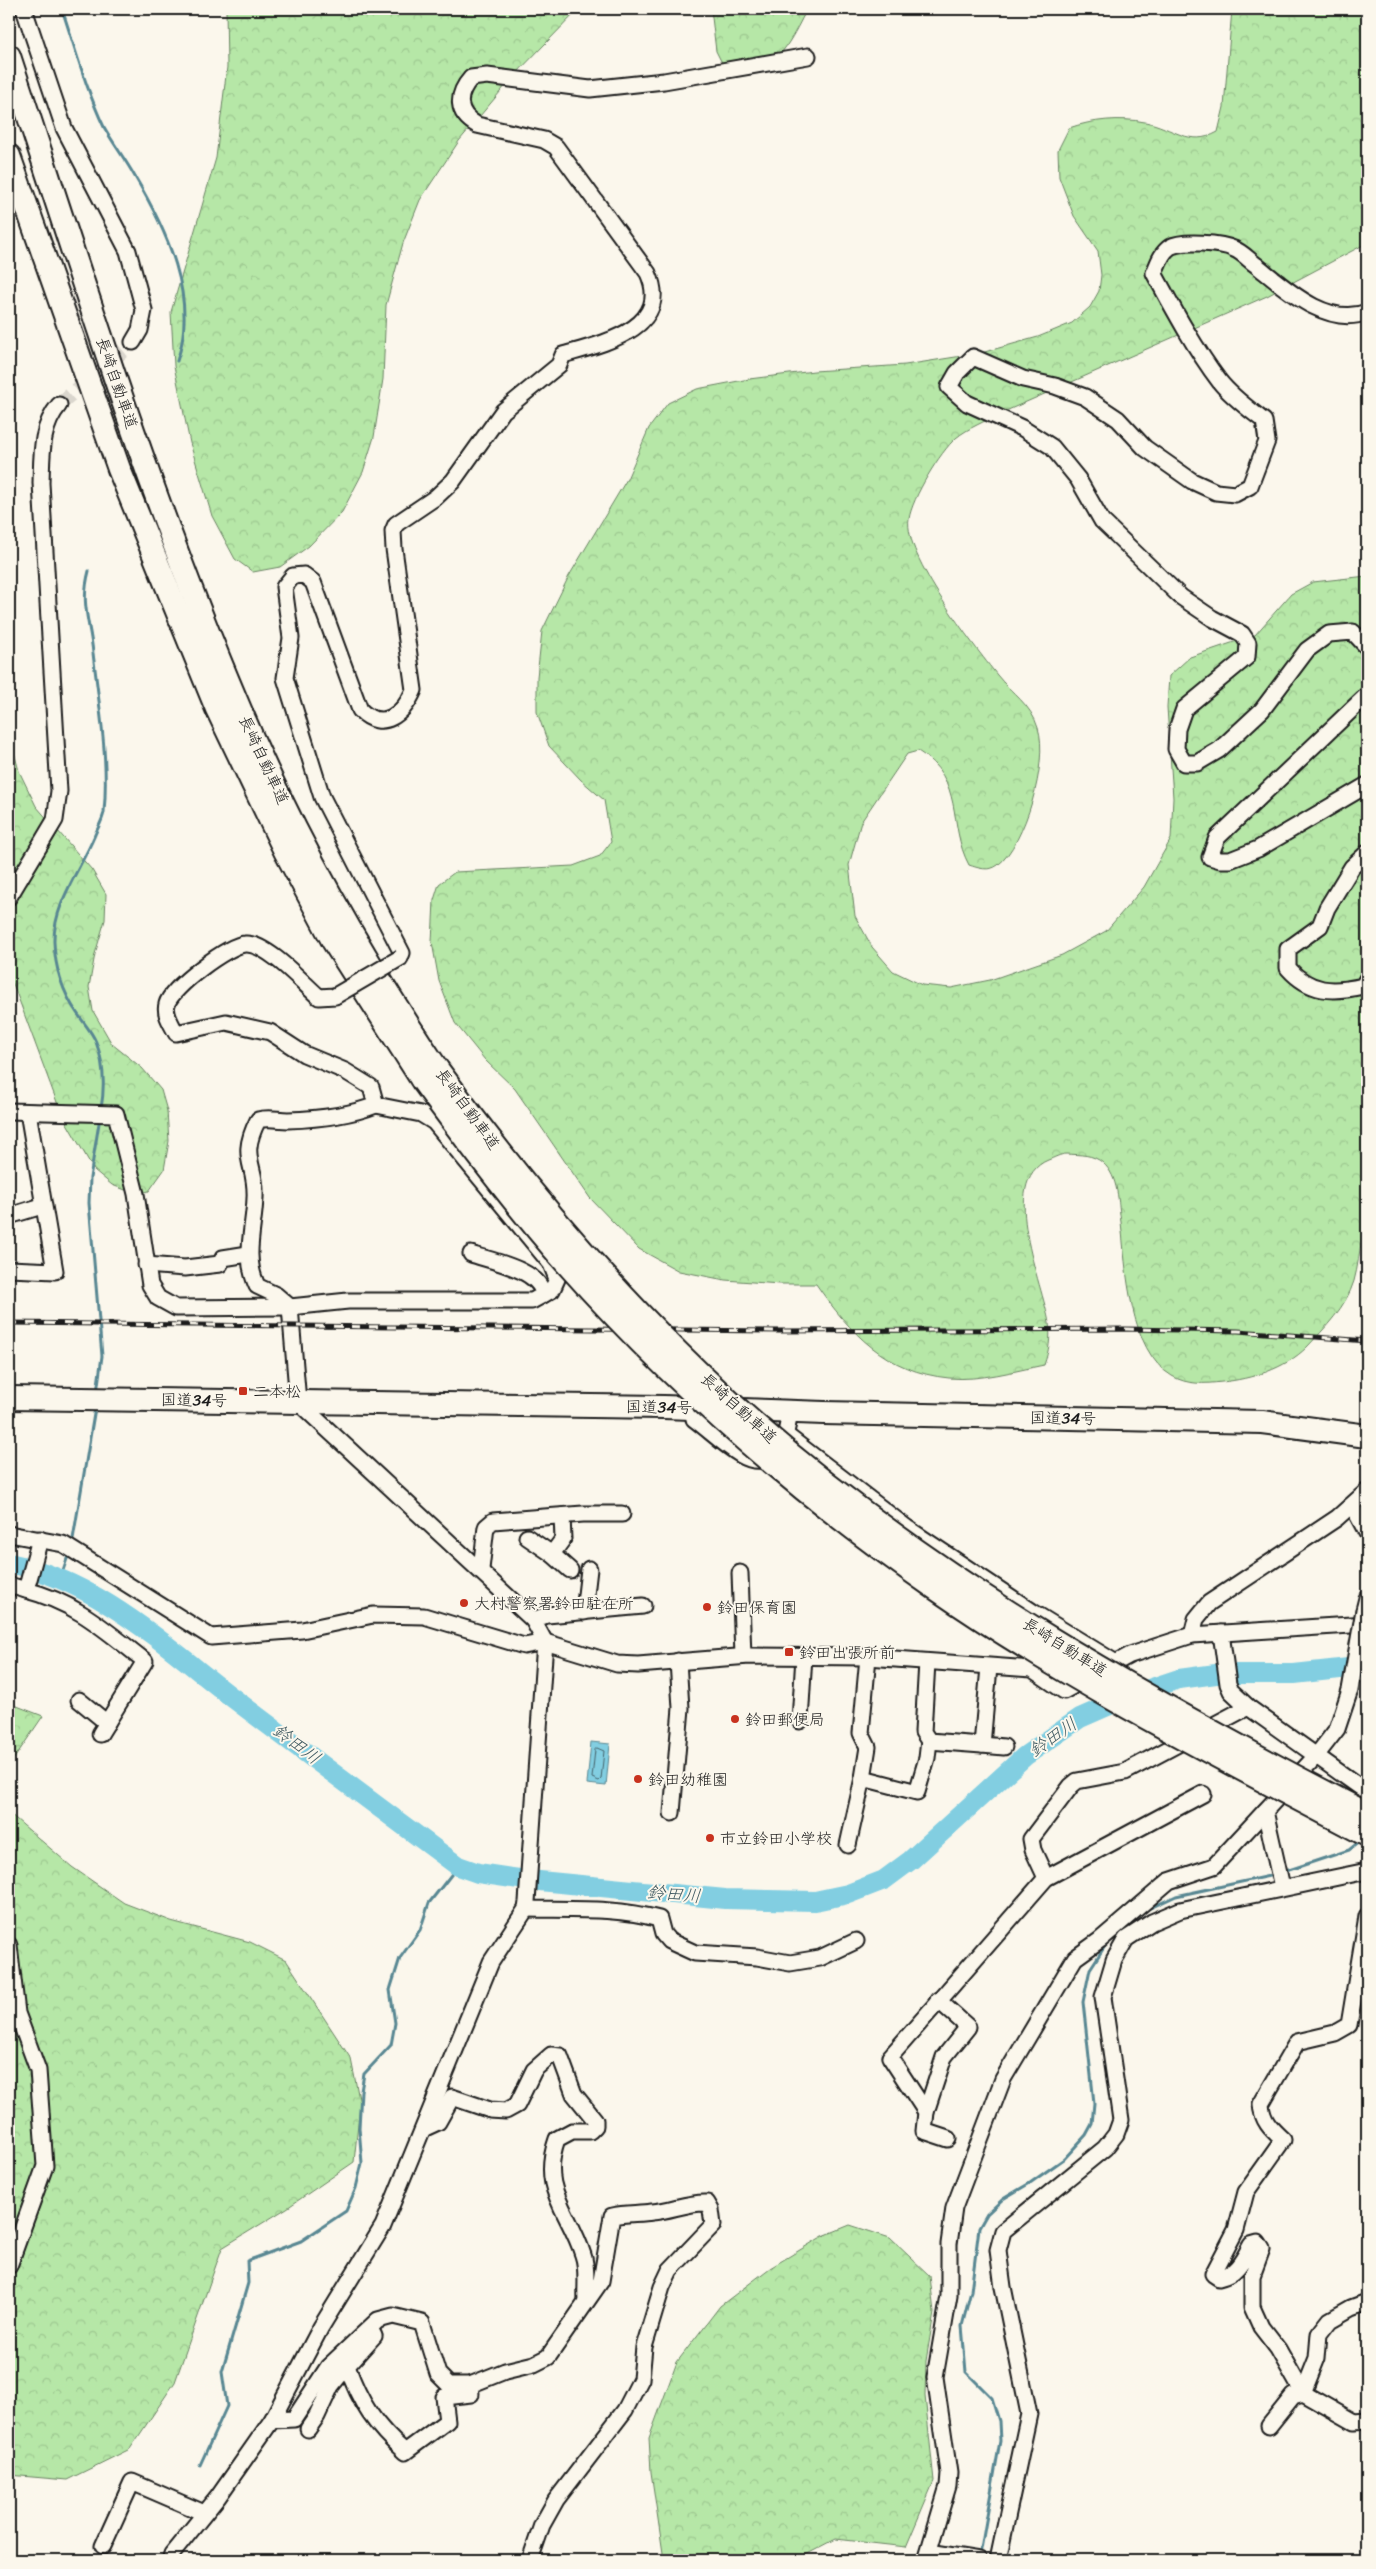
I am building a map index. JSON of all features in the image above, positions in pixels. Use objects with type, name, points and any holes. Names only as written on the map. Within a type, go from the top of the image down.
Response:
[{"type":"highway","name":"長崎自動車道","points":[[9,56],[143,460],[236,701],[303,843],[350,931],[396,1007],[430,1075],[582,1252],[667,1342],[756,1425],[848,1501],[947,1573],[1098,1668],[1200,1726],[1367,1814]]},
{"type":"highway","name":"長崎自動車道","points":[[9,156],[119,469],[217,709],[285,851],[333,941],[430,1075],[517,1205],[567,1264],[654,1355],[744,1440],[838,1517],[936,1589],[1081,1681],[1188,1742],[1367,1835]]},
{"type":"highway","name":"国道34号","points":[[9,1398],[693,1408],[788,1412],[1262,1422],[1367,1436]]},
{"type":"street","points":[[24,9],[64,128],[128,251],[144,310],[140,330],[133,342]]},
{"type":"street","points":[[376,1105],[371,1087],[345,1071],[304,1054],[270,1032],[226,1022],[176,1033],[167,1016],[167,1004],[178,988],[224,953],[245,944],[262,948],[319,997],[335,996],[400,958],[402,953],[322,797],[285,678],[291,638],[284,587],[293,576],[304,575],[313,582],[360,710],[368,719],[380,720],[394,716],[407,706],[414,690],[394,549],[393,531],[396,524],[436,497],[452,481],[503,411],[559,365],[563,355],[616,338],[636,328],[647,314],[653,300],[654,286],[648,273],[556,147],[544,140],[477,124],[467,119],[461,108],[462,89],[471,78],[487,76],[590,89],[664,81],[808,56]]},
{"type":"street","points":[[1367,312],[1345,316],[1326,311],[1292,294],[1234,249],[1190,242],[1171,246],[1160,258],[1154,273],[1171,304],[1221,382],[1240,402],[1264,421],[1267,440],[1259,467],[1250,486],[1235,494],[1216,492],[1192,481],[1145,448],[1118,419],[1085,397],[1055,386],[1023,379],[973,356],[956,373],[949,387],[966,403],[1022,428],[1052,447],[1078,479],[1102,521],[1181,596],[1212,618],[1242,634],[1248,643],[1247,657],[1184,709],[1177,729],[1176,749],[1184,764],[1197,763],[1219,750],[1262,710],[1307,650],[1329,634],[1354,632],[1367,647]]},
{"type":"street","points":[[9,896],[56,820],[59,791],[41,483],[42,441],[50,415],[59,404]]},
{"type":"street","points":[[1367,695],[1217,838],[1210,856],[1220,860],[1230,860],[1258,849],[1367,785]]},
{"type":"street","points":[[1367,853],[1352,867],[1328,908],[1320,926],[1288,949],[1288,968],[1299,980],[1316,988],[1339,992],[1363,986],[1367,979]]},
{"type":"street","points":[[9,1111],[83,1111],[116,1114],[136,1194],[150,1286],[158,1298],[176,1308],[290,1307],[348,1301],[532,1301],[552,1290],[557,1279],[551,1264],[434,1122],[421,1114],[376,1105],[354,1114],[331,1117],[285,1120],[267,1117],[258,1120],[250,1135],[247,1152],[256,1197],[248,1254],[258,1286],[276,1295],[290,1307],[298,1402],[533,1620],[545,1642],[527,1905],[491,1962],[425,2128],[383,2226],[321,2327],[272,2420],[236,2474],[204,2513],[170,2560]]},
{"type":"street","points":[[9,1269],[55,1271],[42,1206],[28,1112]]},
{"type":"street","points":[[9,1216],[42,1206]]},
{"type":"street","points":[[146,1265],[185,1268],[220,1264],[223,1258],[248,1254]]},
{"type":"street","points":[[471,1254],[530,1274],[543,1288],[543,1295]]},
{"type":"street","points":[[693,1408],[694,1419],[740,1455],[749,1459],[759,1460],[774,1456],[780,1449],[789,1426],[788,1412]]},
{"type":"street","points":[[786,1435],[907,1528],[1033,1612],[1116,1663]]},
{"type":"street","points":[[1192,1635],[1196,1619],[1209,1603],[1286,1554],[1352,1505],[1367,1491]]},
{"type":"street","points":[[1352,1505],[1367,1533]]},
{"type":"street","points":[[481,1570],[486,1527],[494,1521],[622,1514]]},
{"type":"street","points":[[552,1554],[563,1539],[562,1516]]},
{"type":"street","points":[[9,1534],[70,1549],[211,1637],[302,1630],[373,1615],[424,1616],[524,1646],[545,1642],[617,1664],[743,1656],[868,1657],[1032,1669],[1064,1691],[1130,1655],[1192,1635],[1222,1638],[1366,1610],[1350,1690],[1337,1729],[1316,1756],[1214,1866],[1169,1881],[1100,1940],[1075,1958],[1003,2079],[954,2208],[948,2244],[947,2311],[935,2377],[948,2480],[927,2556],[973,2559]]},
{"type":"street","points":[[527,1537],[552,1554],[570,1570]]},
{"type":"street","points":[[27,1588],[40,1541]]},
{"type":"street","points":[[584,1612],[589,1569]]},
{"type":"street","points":[[740,1573],[743,1656]]},
{"type":"street","points":[[9,1585],[27,1588],[82,1612],[145,1661],[104,1728],[79,1700]]},
{"type":"street","points":[[533,1620],[547,1615],[643,1606]]},
{"type":"street","points":[[1222,1638],[1228,1684],[1231,1691],[1248,1708],[1367,1792]]},
{"type":"street","points":[[800,1721],[804,1656]]},
{"type":"street","points":[[848,1845],[868,1747],[861,1733],[868,1657]]},
{"type":"street","points":[[672,1813],[681,1708],[678,1661]]},
{"type":"street","points":[[863,1778],[917,1792],[927,1758],[929,1741],[923,1732],[927,1662]]},
{"type":"street","points":[[982,1745],[989,1667]]},
{"type":"street","points":[[1046,1878],[1033,1850],[1032,1839],[1071,1786],[1078,1781],[1125,1772],[1248,1708]]},
{"type":"street","points":[[929,1741],[1004,1747]]},
{"type":"street","points":[[926,2112],[890,2057],[938,2000],[1046,1878],[1203,1794]]},
{"type":"street","points":[[1265,1812],[1281,1884]]},
{"type":"street","points":[[998,2560],[1029,2414],[1003,2287],[998,2250],[1003,2231],[1083,2167],[1116,2134],[1121,2120],[1103,1997],[1114,1960],[1126,1939],[1152,1922],[1180,1910],[1281,1884],[1367,1871]]},
{"type":"street","points":[[527,1905],[617,1912],[659,1919],[663,1934],[669,1941],[695,1953],[756,1957],[790,1963],[820,1958],[856,1941]]},
{"type":"street","points":[[1367,1916],[1349,2024],[1334,2034],[1297,2042],[1262,2104],[1262,2115],[1267,2125],[1283,2140],[1246,2192],[1236,2230],[1213,2274],[1219,2278],[1229,2276],[1237,2269],[1251,2245],[1258,2243],[1262,2249],[1252,2276],[1252,2307],[1261,2327],[1278,2348],[1304,2393],[1354,2422],[1367,2421]]},
{"type":"street","points":[[9,1945],[17,2013],[38,2070],[43,2112],[45,2166],[9,2266]]},
{"type":"street","points":[[938,2000],[968,2026],[944,2057],[926,2112],[924,2131],[948,2140]]},
{"type":"street","points":[[425,2128],[438,2122],[452,2097],[490,2110],[506,2111],[517,2105],[534,2070],[551,2055],[560,2056],[574,2094],[595,2120],[595,2126],[590,2131],[572,2131],[557,2139],[550,2164],[554,2191],[584,2256],[586,2301]]},
{"type":"street","points":[[272,2420],[294,2419],[318,2378],[378,2320],[393,2316],[422,2324],[438,2374],[450,2385],[470,2385],[505,2371],[534,2364],[548,2357],[600,2281],[612,2216],[631,2212],[652,2212],[695,2203],[707,2203],[711,2210],[713,2225],[670,2270],[662,2287],[644,2347],[640,2379],[624,2410],[556,2500],[542,2525],[530,2560]]},
{"type":"street","points":[[1304,2393],[1316,2358],[1319,2334],[1330,2320],[1351,2308],[1367,2302]]},
{"type":"street","points":[[308,2429],[317,2416],[331,2386],[374,2336],[370,2327]]},
{"type":"street","points":[[347,2366],[358,2396],[386,2435],[405,2452],[447,2421],[444,2397],[471,2394],[470,2385]]},
{"type":"street","points":[[1270,2426],[1293,2396],[1304,2393]]},
{"type":"street","points":[[102,2546],[132,2482],[204,2513]]},
{"type":"green space","points":[[226,9],[579,9],[511,79],[459,141],[420,200],[403,243],[386,305],[383,379],[374,437],[363,472],[342,512],[309,546],[280,567],[253,572],[235,559],[212,516],[190,443],[174,366],[171,312],[216,158],[227,67]]},
{"type":"green space","points":[[711,9],[807,9],[781,53],[758,73],[724,67],[716,51]]},
{"type":"green space","points":[[1232,9],[1367,9],[1367,243],[1267,296],[999,414],[956,438],[942,454],[915,499],[909,519],[910,535],[928,577],[957,622],[997,675],[1031,712],[1038,728],[1041,742],[1037,780],[1025,821],[1008,854],[995,867],[980,868],[969,865],[962,850],[953,804],[943,775],[933,763],[918,751],[907,754],[861,822],[849,865],[855,916],[872,947],[893,971],[922,985],[951,988],[990,980],[1062,955],[1106,931],[1144,887],[1171,839],[1173,798],[1167,707],[1169,676],[1190,657],[1255,635],[1291,594],[1313,582],[1367,576],[1367,1234],[1362,1239],[1357,1270],[1346,1300],[1328,1325],[1298,1355],[1267,1372],[1233,1381],[1196,1383],[1184,1381],[1172,1376],[1158,1364],[1147,1348],[1138,1328],[1128,1284],[1118,1199],[1112,1175],[1103,1163],[1095,1158],[1067,1154],[1059,1155],[1048,1160],[1033,1171],[1026,1189],[1024,1211],[1027,1235],[1049,1323],[1049,1344],[1044,1365],[997,1375],[961,1379],[927,1374],[906,1368],[888,1359],[872,1347],[842,1319],[816,1284],[780,1284],[725,1280],[679,1271],[639,1249],[590,1198],[515,1089],[485,1060],[455,1023],[439,981],[432,942],[434,900],[439,884],[455,872],[573,866],[600,856],[611,842],[604,800],[581,780],[549,746],[537,712],[537,677],[542,631],[569,576],[627,479],[649,428],[668,403],[697,389],[749,379],[814,371],[905,365],[981,353],[1038,337],[1072,323],[1090,307],[1099,291],[1101,275],[1098,251],[1074,216],[1059,177],[1058,150],[1069,128],[1097,121],[1126,120],[1145,122],[1190,137],[1198,138],[1218,132],[1224,107]]},
{"type":"green space","points":[[9,579],[12,613],[9,674]]},
{"type":"green space","points":[[9,733],[19,771],[36,806],[92,870],[106,894],[105,920],[95,954],[89,987],[93,1011],[112,1044],[142,1068],[161,1090],[167,1111],[169,1141],[164,1170],[149,1191],[136,1194],[112,1185],[94,1170],[61,1113],[9,973]]},
{"type":"green space","points":[[9,1703],[43,1716],[9,1766]]},
{"type":"green space","points":[[9,1813],[72,1867],[124,1903],[171,1921],[250,1942],[286,1960],[351,2059],[360,2104],[354,2162],[287,2208],[222,2248],[175,2382],[130,2449],[67,2480],[9,2475]]},
{"type":"green space","points":[[850,2225],[890,2238],[930,2276],[934,2313],[926,2361],[925,2396],[934,2481],[906,2547],[836,2539],[796,2560],[658,2560],[663,2553],[651,2472],[649,2438],[677,2362],[720,2306],[770,2268],[823,2236]]},
{"type":"water","points":[[591,1742],[610,1744],[606,1786],[587,1784]]},
{"type":"waterway","points":[[62,9],[86,83],[104,127],[146,196],[176,265],[182,289],[184,313],[183,337],[177,361]]},
{"type":"waterway","points":[[89,571],[85,594],[86,613],[92,642],[103,733],[104,812],[68,888],[58,915],[54,942],[56,961],[63,988],[99,1050],[103,1075],[101,1109]]},
{"type":"waterway","points":[[97,1392],[102,1356],[89,1203],[90,1178],[100,1117]]},
{"type":"waterway","points":[[72,1545],[95,1408]]},
{"type":"waterway","points":[[60,1579],[69,1553]]},
{"type":"waterway","name":"鈴田川","points":[[9,1563],[41,1572],[72,1584],[128,1617],[458,1866],[478,1873],[519,1879],[725,1899],[815,1901],[848,1894],[884,1880],[911,1860],[1025,1756],[1080,1718],[1137,1693],[1179,1679],[1216,1674],[1294,1674],[1367,1666]]},
{"type":"waterway","points":[[1283,1872],[1349,1850],[1360,1841]]},
{"type":"waterway","points":[[200,2465],[227,2406],[222,2372],[248,2283],[247,2261],[301,2241],[346,2211],[356,2188],[362,2163],[359,2128],[364,2074],[391,2045],[395,2023],[390,1990],[400,1958],[420,1930],[429,1903],[458,1866]]},
{"type":"waterway","points":[[1144,1911],[1176,1896],[1274,1875]]},
{"type":"waterway","points":[[980,2555],[1000,2441],[999,2421],[992,2398],[966,2372],[962,2326],[971,2291],[979,2228],[987,2214],[1003,2199],[1064,2159],[1086,2135],[1092,2124],[1094,2103],[1083,2002],[1090,1969],[1107,1943]]},
{"type":"tunnel","points":[[59,405],[133,342]]},
{"type":"railway","points":[[9,1323],[780,1331],[1126,1329],[1238,1331],[1367,1341]]},
{"type":"place","name":"二本松","points":[[243,1391]]},
{"type":"place","name":"大村警察署鈴田駐在所","points":[[464,1603]]},
{"type":"place","name":"鈴田保育園","points":[[707,1607]]},
{"type":"place","name":"鈴田出張所前","points":[[789,1652]]},
{"type":"place","name":"鈴田郵便局","points":[[735,1719]]},
{"type":"place","name":"鈴田幼稚園","points":[[638,1779]]},
{"type":"place","name":"市立鈴田小学校","points":[[710,1838]]}]
